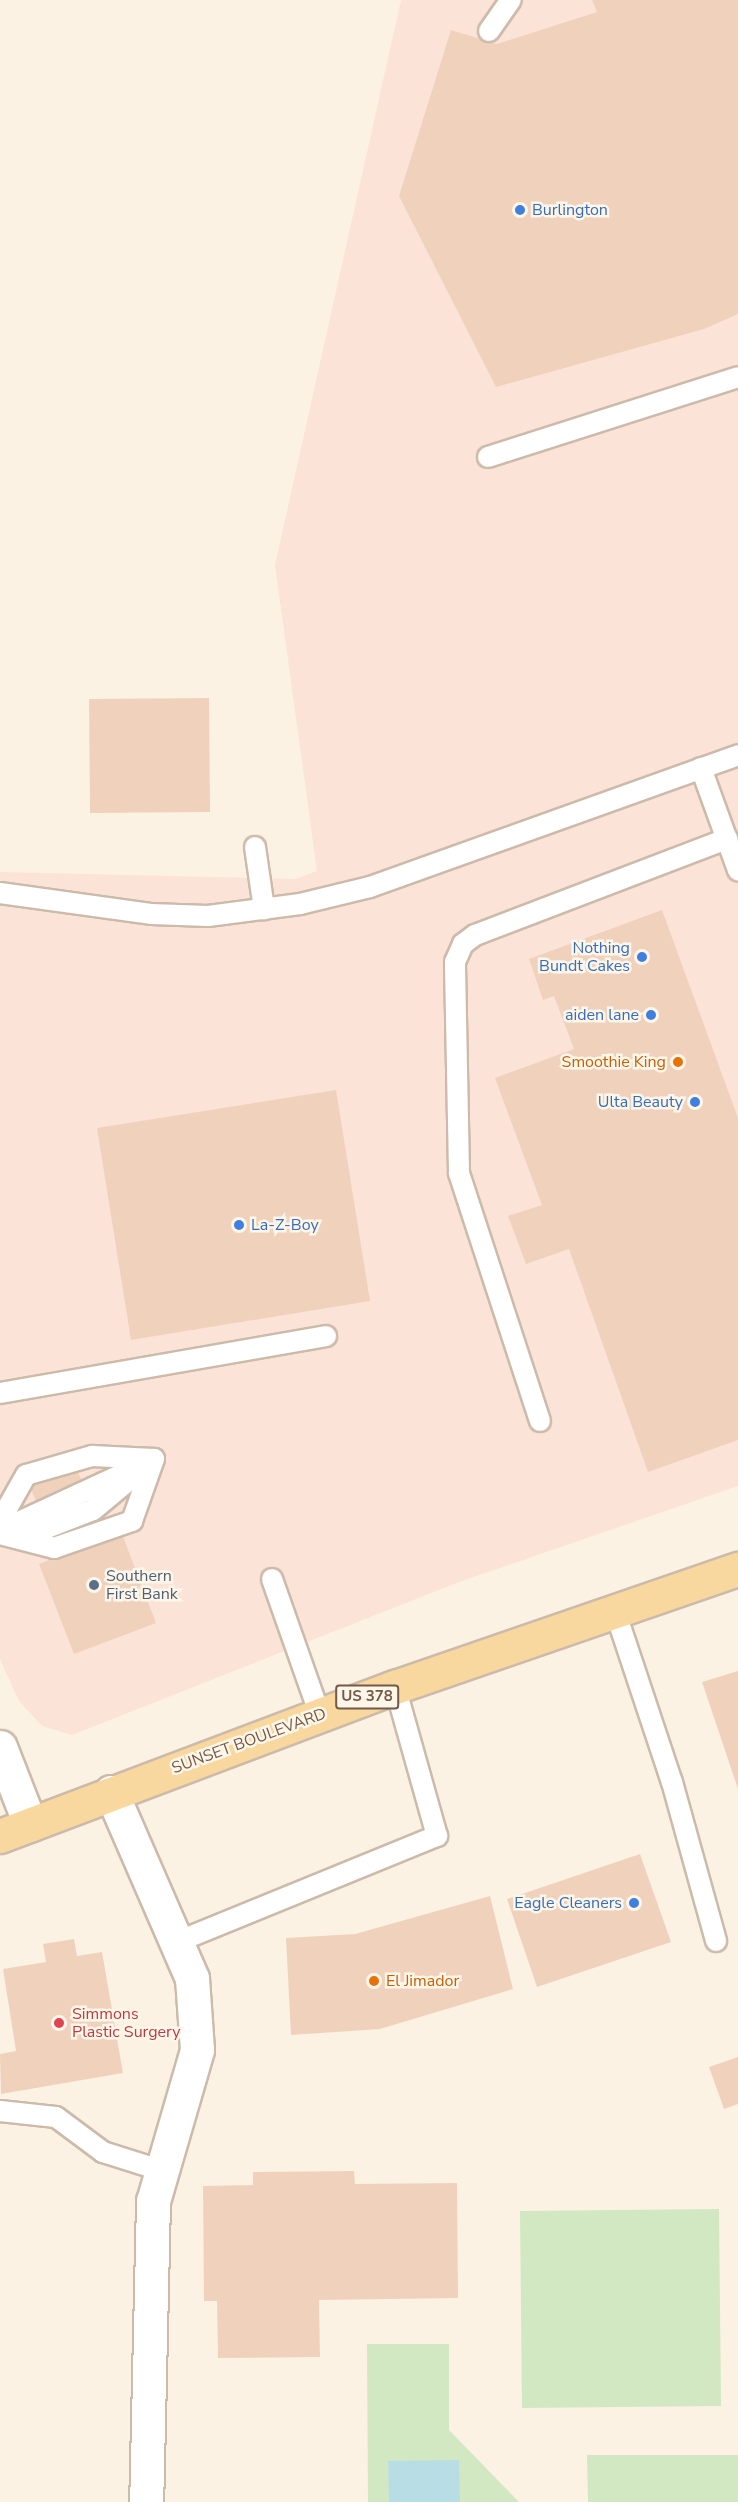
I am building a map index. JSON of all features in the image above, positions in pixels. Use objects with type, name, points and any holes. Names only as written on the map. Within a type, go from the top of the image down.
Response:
[{"type":"main road","name":"SUNSET BOULEVARD","points":[[0,1836],[320,1714],[738,1569]]},
{"type":"street","points":[[0,1747],[30,1824]]},
{"type":"street","points":[[111,1792],[192,1978],[197,2050],[164,2171],[153,2201],[146,2502]]},
{"type":"lane","points":[[489,31],[511,0]]},
{"type":"lane","points":[[488,457],[738,377]]},
{"type":"lane","points":[[0,893],[152,914],[208,916],[264,909],[370,887],[738,755]]},
{"type":"lane","points":[[701,768],[738,870]]},
{"type":"lane","points":[[540,1420],[459,1173],[455,962],[463,944],[475,935],[727,839]]},
{"type":"lane","points":[[255,847],[264,909]]},
{"type":"lane","points":[[0,1393],[326,1336]]},
{"type":"lane","points":[[0,1521],[26,1475],[93,1456],[154,1460]]},
{"type":"lane","points":[[0,1532],[154,1460]]},
{"type":"lane","points":[[0,1532],[54,1548],[132,1521],[154,1460]]},
{"type":"lane","points":[[272,1579],[320,1714]]},
{"type":"lane","points":[[615,1611],[672,1782],[716,1941]]},
{"type":"lane","points":[[177,1942],[437,1836],[395,1687]]},
{"type":"lane","points":[[0,2111],[56,2117],[103,2152],[164,2171]]},
{"type":"shaded area","points":[[401,0],[738,0],[738,1486],[459,1582],[72,1735],[42,1726],[19,1701],[0,1659],[0,872],[296,879],[317,871],[275,565]]},
{"type":"green space","points":[[719,2209],[721,2406],[522,2408],[520,2211]]},
{"type":"green space","points":[[367,2344],[449,2344],[449,2430],[519,2502],[368,2502]]},
{"type":"green space","points":[[587,2455],[738,2455],[738,2502],[588,2502]]},
{"type":"water","points":[[459,2460],[460,2502],[389,2502],[388,2461]]},
{"type":"building","points":[[592,0],[738,0],[738,314],[704,329],[496,387],[399,196],[451,30],[497,44],[597,12]]},
{"type":"building","points":[[209,698],[210,812],[90,813],[89,699]]},
{"type":"building","points":[[662,910],[738,1118],[738,1440],[648,1472],[569,1249],[526,1264],[508,1216],[542,1205],[495,1078],[574,1049],[554,996],[543,1000],[529,959]]},
{"type":"building","points":[[336,1090],[370,1301],[131,1340],[97,1128]]},
{"type":"building","points":[[77,1469],[105,1541],[122,1534],[156,1623],[74,1654],[39,1564],[57,1557],[30,1486]]},
{"type":"building","points":[[738,1671],[738,1789],[702,1682]]},
{"type":"building","points":[[640,1854],[671,1942],[537,1987],[507,1899]]},
{"type":"building","points":[[490,1896],[513,1989],[380,2029],[291,2035],[286,1938],[355,1934]]},
{"type":"building","points":[[74,1939],[77,1956],[102,1952],[123,2073],[1,2094],[0,2054],[16,2051],[3,1969],[46,1962],[43,1944]]},
{"type":"building","points":[[738,2057],[738,2104],[724,2109],[709,2067]]},
{"type":"building","points":[[354,2171],[355,2184],[457,2183],[458,2298],[319,2300],[320,2357],[218,2358],[217,2301],[204,2301],[203,2186],[253,2185],[253,2172]]},
{"type":"place","name":"Burlington","points":[[520,210]]},
{"type":"place","name":"Nothing Bundt Cakes","points":[[642,957]]},
{"type":"place","name":"aiden lane","points":[[651,1015]]},
{"type":"place","name":"Smoothie King","points":[[678,1062]]},
{"type":"place","name":"Ulta Beauty","points":[[695,1102]]},
{"type":"place","name":"La-Z-Boy","points":[[239,1225]]},
{"type":"place","name":"Southern First Bank","points":[[94,1585]]},
{"type":"place","name":"Eagle Cleaners","points":[[634,1903]]},
{"type":"place","name":"El Jimador","points":[[374,1981]]},
{"type":"place","name":"Simmons Plastic Surgery","points":[[59,2023]]}]
